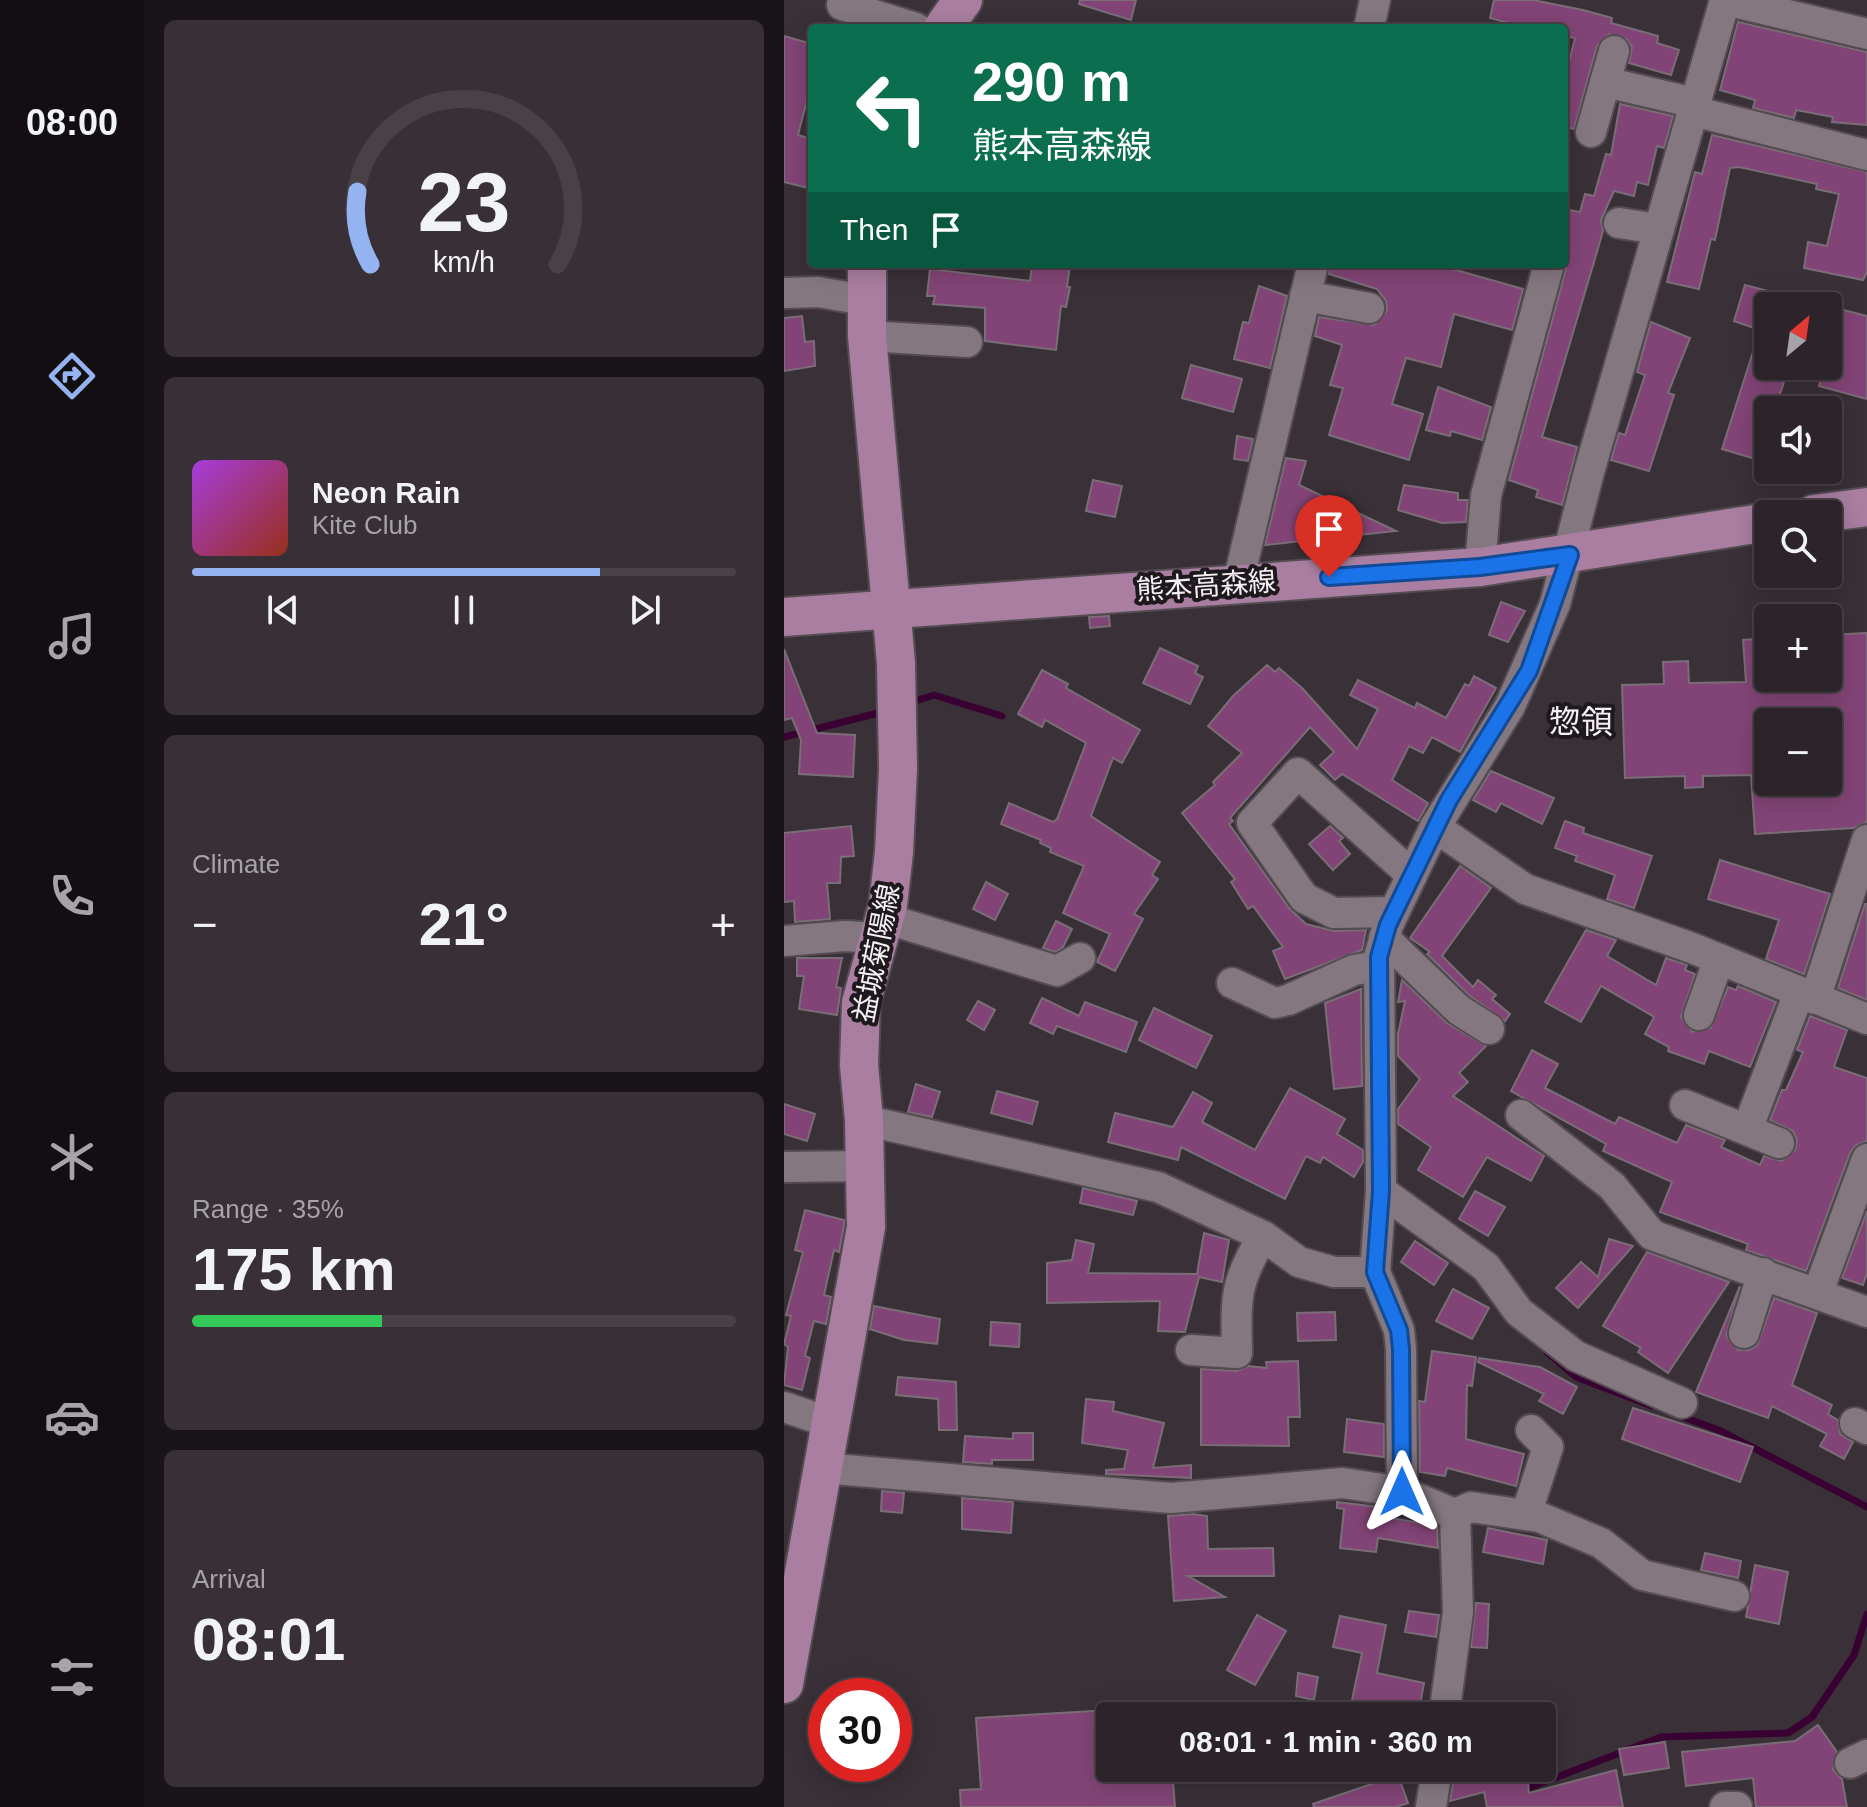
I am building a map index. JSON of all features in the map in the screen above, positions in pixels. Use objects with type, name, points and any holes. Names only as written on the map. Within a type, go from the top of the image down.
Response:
[{"type":"main road","points":[[946,24],[963,0]]},
{"type":"main road","name":"益城菊陽線","points":[[784,1684],[792,1596],[823,1468],[866,1227],[864,1120],[859,1065],[861,1003],[882,928],[894,852],[897,708],[892,609],[866,300]]},
{"type":"main road","points":[[1842,510],[1867,507]]},
{"type":"main road","name":"熊本高森線","points":[[784,617],[1480,567],[1754,524]]},
{"type":"street","points":[[1370,24],[1375,0]]},
{"type":"street","points":[[1402,1492],[1399,1330],[1375,1272],[1381,1191],[1386,938],[1435,827],[1529,671],[1570,555],[1589,472],[1725,0],[1867,34]]},
{"type":"street","points":[[842,5],[903,24]]},
{"type":"street","points":[[1591,132],[1614,51]]},
{"type":"street","points":[[1605,82],[1867,155]]},
{"type":"street","points":[[1619,223],[1659,229]]},
{"type":"street","points":[[1238,583],[1312,268]]},
{"type":"street","points":[[1480,567],[1486,495],[1548,268]]},
{"type":"street","points":[[784,293],[818,292],[866,300],[967,342]]},
{"type":"street","points":[[1305,296],[1369,308]]},
{"type":"street","points":[[1412,875],[1298,773],[1252,823],[1304,898],[1386,938],[1459,1010],[1489,1029]]},
{"type":"street","points":[[1435,827],[1525,889],[1719,959],[1867,1019]]},
{"type":"street","points":[[1747,1130],[1807,996],[1867,840]]},
{"type":"street","points":[[784,941],[845,936],[882,928],[1057,971],[1080,958]]},
{"type":"street","points":[[1232,983],[1275,1003],[1288,1000],[1354,970],[1386,938]]},
{"type":"street","points":[[1699,1015],[1719,959]]},
{"type":"street","points":[[1685,1105],[1779,1143]]},
{"type":"street","points":[[1521,1115],[1612,1186],[1652,1235],[1867,1312]]},
{"type":"street","points":[[864,1120],[1158,1187],[1263,1236],[1299,1262],[1334,1272],[1375,1272]]},
{"type":"street","points":[[1818,1292],[1867,1159]]},
{"type":"street","points":[[784,1167],[864,1166]]},
{"type":"street","points":[[1381,1191],[1486,1267],[1519,1312],[1576,1356],[1682,1403]]},
{"type":"street","points":[[1191,1350],[1237,1353],[1236,1294],[1242,1271],[1263,1236]]},
{"type":"street","points":[[1744,1333],[1763,1273]]},
{"type":"street","points":[[784,1407],[831,1423]]},
{"type":"street","points":[[1526,1515],[1548,1447],[1531,1430]]},
{"type":"street","points":[[823,1468],[1171,1498],[1343,1483],[1402,1492],[1455,1514],[1471,1507],[1526,1515],[1601,1543],[1642,1575],[1734,1596]]},
{"type":"street","points":[[1446,1702],[1458,1612],[1455,1514]]},
{"type":"street","points":[[1431,1807],[1435,1782]]},
{"type":"street","points":[[1725,1807],[1737,1807]]},
{"type":"building","points":[[1080,0],[1136,0],[1131,20],[1079,4]]},
{"type":"building","points":[[1494,0],[1533,0],[1612,18],[1611,23],[1658,36],[1657,43],[1679,50],[1671,75],[1629,63],[1632,47],[1627,39],[1609,34],[1597,46],[1574,129],[1568,127],[1568,66],[1575,38],[1568,37],[1568,24],[1513,24],[1490,18]]},
{"type":"building","points":[[1738,22],[1867,52],[1867,125],[1832,122],[1833,117],[1796,110],[1794,118],[1753,108],[1755,100],[1720,90]]},
{"type":"building","points":[[784,36],[808,43],[808,96],[798,135],[808,138],[808,188],[784,182]]},
{"type":"building","points":[[1620,104],[1673,116],[1664,148],[1657,146],[1648,185],[1637,182],[1634,196],[1614,191],[1601,220],[1603,231],[1542,437],[1577,447],[1562,505],[1536,497],[1538,490],[1509,480],[1568,268],[1568,210],[1580,212],[1585,194],[1594,196],[1606,154],[1611,155]]},
{"type":"building","points":[[1712,135],[1867,172],[1867,272],[1863,280],[1804,268],[1808,242],[1827,246],[1839,194],[1816,189],[1817,184],[1739,167],[1730,168],[1715,240],[1711,239],[1699,289],[1667,282],[1695,172],[1702,174]]},
{"type":"building","points":[[1032,268],[1069,268],[1067,287],[1070,287],[1066,307],[1061,306],[1056,350],[985,341],[985,308],[933,304],[935,296],[927,296],[930,269],[1030,281]]},
{"type":"building","points":[[1330,268],[1449,268],[1523,289],[1512,330],[1454,314],[1441,367],[1406,358],[1392,404],[1423,414],[1409,460],[1329,435],[1343,388],[1330,385],[1342,345],[1315,336],[1319,317],[1374,325],[1387,311],[1386,301],[1377,289],[1329,274]]},
{"type":"building","points":[[1745,285],[1768,291],[1754,292],[1754,328],[1734,321]]},
{"type":"building","points":[[1259,286],[1287,296],[1270,368],[1234,359],[1243,322],[1249,323]]},
{"type":"building","points":[[1842,310],[1867,316],[1867,399],[1819,386],[1820,380],[1842,380]]},
{"type":"building","points":[[802,316],[805,342],[814,341],[815,366],[784,371],[784,318]]},
{"type":"building","points":[[1651,322],[1690,338],[1668,393],[1674,395],[1649,471],[1611,460],[1619,433],[1625,435],[1645,375],[1637,372]]},
{"type":"building","points":[[1754,349],[1754,380],[1785,380],[1779,396],[1754,396],[1754,459],[1722,449]]},
{"type":"building","points":[[1191,365],[1242,379],[1233,412],[1182,398]]},
{"type":"building","points":[[1438,387],[1491,407],[1482,440],[1451,431],[1450,436],[1426,430]]},
{"type":"building","points":[[1237,436],[1253,439],[1248,461],[1234,459]]},
{"type":"building","points":[[1286,458],[1306,461],[1299,485],[1396,531],[1265,545]]},
{"type":"building","points":[[1093,480],[1122,486],[1115,517],[1086,511]]},
{"type":"building","points":[[1404,485],[1458,493],[1458,500],[1468,500],[1466,522],[1442,523],[1398,510]]},
{"type":"building","points":[[1501,602],[1525,611],[1508,642],[1489,635]]},
{"type":"building","points":[[1109,616],[1110,626],[1090,628],[1089,617]]},
{"type":"building","points":[[1867,633],[1867,822],[1854,828],[1755,834],[1751,775],[1703,776],[1703,787],[1685,788],[1685,776],[1625,778],[1622,685],[1664,684],[1663,662],[1688,661],[1689,683],[1746,682],[1743,640],[1754,639],[1754,692],[1842,692],[1842,634]]},
{"type":"building","points":[[1160,648],[1198,666],[1195,673],[1203,677],[1190,704],[1143,683]]},
{"type":"building","points":[[784,649],[817,733],[855,735],[853,777],[799,774],[801,740],[792,718],[784,720]]},
{"type":"building","points":[[1267,665],[1275,672],[1279,668],[1302,688],[1357,749],[1378,709],[1350,695],[1358,680],[1415,708],[1417,703],[1446,718],[1465,684],[1469,686],[1474,676],[1496,688],[1460,752],[1432,737],[1423,753],[1409,746],[1392,780],[1428,803],[1418,821],[1342,774],[1335,780],[1320,765],[1334,752],[1310,727],[1230,818],[1233,821],[1229,824],[1289,908],[1306,924],[1334,931],[1366,930],[1362,950],[1285,979],[1273,951],[1283,947],[1253,906],[1248,909],[1231,882],[1235,879],[1182,813],[1215,785],[1213,782],[1242,753],[1208,726],[1233,696]]},
{"type":"building","points":[[1042,670],[1068,684],[1066,688],[1140,730],[1122,763],[1113,758],[1091,816],[1160,862],[1152,875],[1158,879],[1134,914],[1143,919],[1115,971],[1097,962],[1110,934],[1063,913],[1084,866],[1050,852],[1051,848],[1040,843],[1041,840],[1001,824],[1009,803],[1053,822],[1057,819],[1086,743],[1045,720],[1042,727],[1018,714]]},
{"type":"building","points":[[1491,771],[1554,798],[1542,824],[1501,803],[1496,812],[1473,800]]},
{"type":"building","points":[[1565,821],[1584,828],[1583,833],[1652,856],[1634,908],[1607,899],[1615,875],[1575,861],[1577,856],[1555,848]]},
{"type":"building","points":[[851,826],[854,856],[841,857],[840,883],[827,883],[830,919],[795,922],[794,901],[784,902],[784,833]]},
{"type":"building","points":[[1330,826],[1343,838],[1339,841],[1350,854],[1333,870],[1309,844]]},
{"type":"building","points":[[1720,860],[1830,894],[1804,974],[1766,959],[1779,920],[1708,899]]},
{"type":"building","points":[[1460,866],[1491,888],[1442,956],[1473,987],[1478,980],[1496,995],[1492,999],[1510,1014],[1505,1021],[1470,996],[1427,954],[1430,952],[1410,938]]},
{"type":"building","points":[[986,882],[1008,894],[995,920],[973,909]]},
{"type":"building","points":[[1867,904],[1867,1000],[1838,988]]},
{"type":"building","points":[[1056,921],[1072,929],[1063,947],[1055,952],[1043,948]]},
{"type":"building","points":[[1586,930],[1616,940],[1607,956],[1656,985],[1666,958],[1687,965],[1685,970],[1695,974],[1681,1017],[1692,1032],[1711,1028],[1728,987],[1736,990],[1738,986],[1776,1002],[1750,1067],[1709,1051],[1704,1064],[1668,1051],[1669,1047],[1645,1034],[1654,1017],[1601,986],[1581,1022],[1545,1002]]},
{"type":"building","points":[[797,958],[842,958],[836,987],[841,988],[837,1015],[799,1009],[804,976],[797,976]]},
{"type":"building","points":[[1402,980],[1447,1023],[1486,1046],[1459,1073],[1468,1082],[1453,1096],[1544,1156],[1531,1181],[1487,1157],[1463,1197],[1418,1170],[1431,1147],[1398,1124],[1398,1109],[1420,1079],[1398,1056],[1398,1034],[1405,1001],[1398,1002]]},
{"type":"building","points":[[1361,989],[1362,1086],[1334,1089],[1325,1003]]},
{"type":"building","points":[[1042,998],[1079,1016],[1085,1002],[1137,1022],[1126,1052],[1057,1026],[1053,1034],[1030,1023]]},
{"type":"building","points":[[978,1001],[995,1010],[984,1030],[967,1020]]},
{"type":"building","points":[[1154,1008],[1212,1036],[1196,1068],[1139,1040]]},
{"type":"building","points":[[1810,1016],[1847,1030],[1834,1067],[1867,1078],[1867,1141],[1856,1145],[1850,1153],[1806,1271],[1746,1250],[1748,1244],[1660,1212],[1672,1182],[1603,1151],[1606,1144],[1511,1091],[1532,1050],[1558,1064],[1545,1088],[1615,1124],[1619,1117],[1677,1143],[1686,1125],[1725,1140],[1721,1147],[1760,1165],[1764,1156],[1782,1161],[1795,1150],[1797,1140],[1793,1131],[1770,1120],[1803,1052],[1797,1050]]},
{"type":"building","points":[[916,1084],[940,1092],[932,1117],[908,1112]]},
{"type":"building","points":[[1290,1088],[1345,1119],[1337,1134],[1363,1150],[1363,1162],[1354,1177],[1323,1157],[1320,1163],[1306,1156],[1285,1199],[1181,1147],[1178,1160],[1108,1142],[1115,1113],[1173,1127],[1193,1092],[1212,1103],[1202,1122],[1255,1150]]},
{"type":"building","points":[[997,1091],[1038,1102],[1032,1124],[991,1113]]},
{"type":"building","points":[[784,1104],[815,1114],[807,1141],[784,1134]]},
{"type":"building","points":[[1083,1188],[1137,1201],[1133,1215],[1080,1203]]},
{"type":"building","points":[[1475,1191],[1505,1207],[1488,1236],[1459,1219]]},
{"type":"building","points":[[805,1210],[844,1220],[844,1225],[839,1252],[834,1250],[824,1295],[831,1297],[826,1324],[814,1321],[805,1356],[810,1358],[802,1390],[784,1385],[788,1347],[784,1344],[791,1316],[786,1315],[803,1252],[795,1250]]},
{"type":"building","points":[[1867,1211],[1867,1273],[1863,1285],[1842,1278]]},
{"type":"building","points":[[1204,1233],[1229,1240],[1222,1282],[1199,1277],[1185,1332],[1158,1331],[1160,1301],[1047,1303],[1047,1263],[1072,1260],[1076,1240],[1094,1244],[1088,1273],[1197,1274]]},
{"type":"building","points":[[1609,1239],[1633,1246],[1578,1308],[1556,1288],[1581,1262],[1598,1277]]},
{"type":"building","points":[[1415,1241],[1448,1263],[1434,1285],[1401,1262]]},
{"type":"building","points":[[1647,1252],[1729,1282],[1668,1373],[1638,1352],[1641,1348],[1603,1326]]},
{"type":"building","points":[[1740,1286],[1726,1336],[1738,1350],[1757,1346],[1774,1298],[1817,1313],[1792,1385],[1832,1405],[1828,1414],[1838,1420],[1840,1434],[1853,1442],[1844,1459],[1820,1446],[1827,1434],[1772,1406],[1768,1418],[1696,1392]]},
{"type":"building","points":[[1453,1289],[1489,1308],[1472,1339],[1436,1321]]},
{"type":"building","points":[[874,1306],[940,1319],[937,1344],[904,1340],[870,1329]]},
{"type":"building","points":[[1335,1312],[1336,1340],[1298,1341],[1297,1313]]},
{"type":"building","points":[[991,1322],[1020,1324],[1019,1347],[990,1345]]},
{"type":"building","points":[[1432,1351],[1476,1357],[1472,1386],[1467,1385],[1466,1439],[1524,1454],[1516,1486],[1447,1468],[1445,1476],[1420,1472],[1419,1401],[1425,1402]]},
{"type":"building","points":[[1479,1358],[1540,1367],[1577,1387],[1563,1414],[1539,1401],[1544,1394],[1478,1362]]},
{"type":"building","points":[[1298,1361],[1300,1417],[1288,1417],[1289,1446],[1201,1445],[1201,1369],[1237,1371],[1248,1366],[1267,1368],[1266,1362]]},
{"type":"building","points":[[898,1377],[956,1382],[957,1430],[939,1430],[938,1399],[896,1395]]},
{"type":"building","points":[[1086,1399],[1114,1402],[1113,1411],[1164,1423],[1153,1468],[1191,1465],[1191,1478],[1106,1474],[1106,1470],[1124,1469],[1128,1450],[1082,1443]]},
{"type":"building","points":[[1633,1408],[1753,1447],[1740,1482],[1622,1439]]},
{"type":"building","points":[[1347,1419],[1384,1424],[1384,1457],[1344,1452]]},
{"type":"building","points":[[1013,1433],[1033,1433],[1033,1460],[992,1460],[992,1464],[963,1462],[965,1436],[1013,1439]]},
{"type":"building","points":[[882,1491],[904,1493],[902,1513],[881,1511]]},
{"type":"building","points":[[962,1498],[1013,1502],[1011,1533],[962,1529]]},
{"type":"building","points":[[1337,1502],[1386,1508],[1386,1517],[1437,1526],[1438,1548],[1378,1538],[1376,1552],[1340,1548],[1344,1509],[1337,1508]]},
{"type":"building","points":[[1168,1516],[1207,1516],[1208,1549],[1273,1548],[1274,1576],[1188,1576],[1225,1597],[1174,1601]]},
{"type":"building","points":[[1488,1528],[1547,1540],[1543,1564],[1483,1552]]},
{"type":"building","points":[[1705,1553],[1741,1561],[1738,1578],[1701,1570]]},
{"type":"building","points":[[1755,1565],[1788,1572],[1779,1624],[1746,1617]]},
{"type":"building","points":[[1476,1603],[1489,1604],[1487,1648],[1471,1647]]},
{"type":"building","points":[[1409,1611],[1439,1615],[1436,1637],[1405,1632]]},
{"type":"building","points":[[1257,1615],[1286,1631],[1255,1685],[1227,1670]]},
{"type":"building","points":[[1340,1616],[1386,1625],[1377,1673],[1424,1683],[1421,1702],[1352,1702],[1362,1653],[1333,1647]]},
{"type":"building","points":[[1298,1673],[1318,1677],[1314,1700],[1296,1696]]},
{"type":"building","points":[[1096,1711],[1096,1782],[1173,1782],[1175,1807],[961,1807],[960,1790],[981,1789],[976,1718]]},
{"type":"building","points":[[1818,1725],[1837,1752],[1833,1770],[1842,1779],[1847,1807],[1756,1807],[1753,1778],[1686,1786],[1682,1752],[1795,1741]]},
{"type":"building","points":[[1665,1742],[1669,1768],[1624,1775],[1619,1749]]},
{"type":"building","points":[[1616,1770],[1623,1807],[1487,1807],[1484,1792],[1450,1801],[1453,1782],[1528,1782],[1529,1793]]},
{"type":"building","points":[[1377,1782],[1400,1782],[1408,1803],[1396,1807],[1314,1807],[1313,1804]]},
{"type":"waterway","points":[[909,703],[934,695],[1002,716]]},
{"type":"waterway","points":[[784,737],[886,711]]},
{"type":"waterway","points":[[1547,1352],[1576,1377],[1652,1406]]},
{"type":"waterway","points":[[1678,1415],[1721,1431],[1867,1507]]},
{"type":"waterway","points":[[1521,1791],[1661,1737],[1788,1733],[1812,1717],[1854,1655],[1867,1614]]},
{"type":"district","name":"惣領","points":[[1581,722]]},
{"type":"route","points":[[1329,577],[1480,567],[1570,555],[1529,671],[1449,800],[1388,925],[1379,957],[1381,1191],[1375,1272],[1399,1330],[1402,1492]]}]
